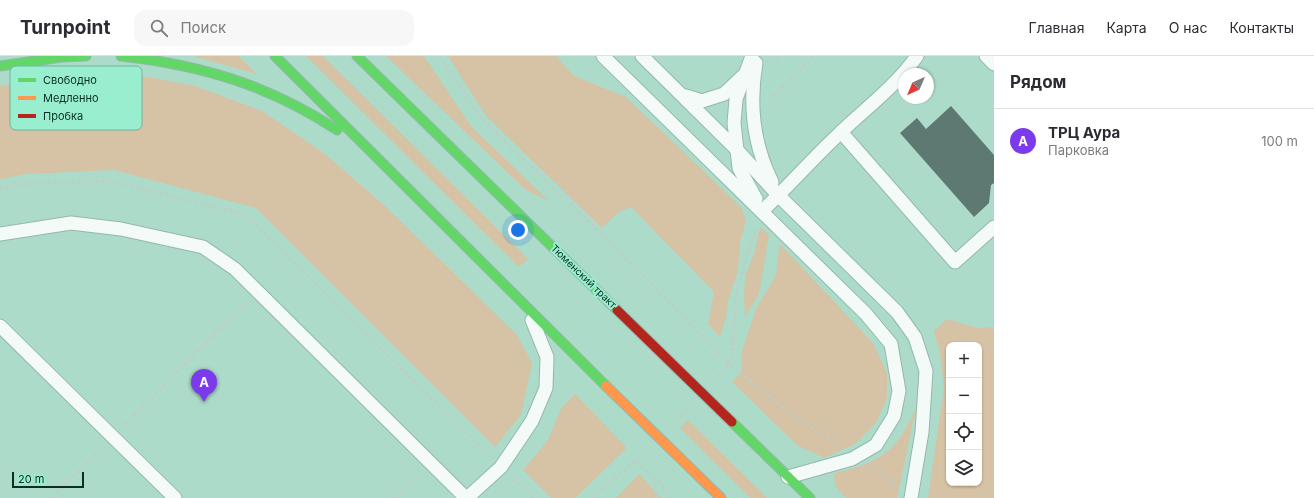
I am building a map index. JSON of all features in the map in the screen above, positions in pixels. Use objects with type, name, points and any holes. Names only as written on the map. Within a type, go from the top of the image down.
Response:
[{"type":"main road","points":[[0,66],[62,57],[86,56]]},
{"type":"main road","points":[[121,56],[165,61],[224,75],[259,87],[328,124],[385,166]]},
{"type":"main road","points":[[275,56],[528,310],[721,498]]},
{"type":"main road","name":"Тюменский тракт","points":[[357,56],[810,498]]},
{"type":"main road","points":[[363,56],[372,70]]},
{"type":"lane","points":[[603,56],[866,314],[891,344],[900,391],[894,416],[876,445],[852,459],[788,477]]},
{"type":"lane","points":[[642,56],[736,149],[778,196],[897,312],[914,337],[926,371],[922,432],[912,498]]},
{"type":"lane","points":[[752,56],[736,99],[734,123],[739,168],[762,211]]},
{"type":"lane","points":[[757,56],[753,82],[753,123],[762,162],[778,196]]},
{"type":"lane","points":[[762,211],[840,132],[859,118],[908,69],[918,56]]},
{"type":"lane","points":[[986,56],[994,64]]},
{"type":"lane","points":[[683,95],[702,102],[724,94],[746,74]]},
{"type":"lane","points":[[840,132],[955,262],[994,227]]},
{"type":"lane","points":[[0,234],[71,223],[121,229],[203,247],[235,269],[467,498],[501,467],[532,421],[546,388],[547,357],[528,310]]},
{"type":"lane","points":[[0,326],[175,498]]},
{"type":"path","points":[[776,66],[778,56]]},
{"type":"path","points":[[772,89],[771,97],[813,56]]},
{"type":"path","points":[[762,211],[737,290],[732,353],[729,364],[824,436],[859,455],[891,480],[899,489]]},
{"type":"path","points":[[52,498],[244,304]]},
{"type":"path","points":[[636,462],[662,485],[671,498]]},
{"type":"path","points":[[394,498],[418,474]]},
{"type":"path","points":[[654,477],[656,498]]},
{"type":"shaded area","points":[[193,56],[238,56],[257,74]]},
{"type":"shaded area","points":[[306,56],[323,56],[528,259],[519,267]]},
{"type":"shaded area","points":[[386,56],[424,56],[471,126],[549,201],[526,190]]},
{"type":"shaded area","points":[[448,56],[556,56],[574,76],[626,97],[741,207],[746,220],[740,243],[738,271],[728,301],[726,317],[720,337],[708,324],[714,292],[631,207],[619,212],[602,228],[486,116]]},
{"type":"shaded area","points":[[142,76],[195,86],[262,111],[325,154],[385,206],[517,335],[532,363],[521,415],[495,447],[256,208],[114,170],[25,174],[0,179],[0,86],[10,84],[10,130],[142,130]]},
{"type":"shaded area","points":[[760,227],[769,235],[759,294],[745,317],[744,293],[746,274],[754,254]]},
{"type":"shaded area","points":[[780,244],[873,343],[887,373],[887,398],[876,423],[855,444],[824,458],[797,445],[732,382],[741,372],[742,351],[756,309],[776,275]]},
{"type":"shaded area","points":[[947,319],[978,328],[994,327],[994,498],[928,498],[944,387],[940,353],[934,331]]},
{"type":"shaded area","points":[[575,394],[627,448],[575,498],[551,498],[523,470],[548,440],[562,407]]},
{"type":"shaded area","points":[[916,408],[897,498],[846,498],[835,486],[834,473],[861,466],[886,452],[902,435]]},
{"type":"shaded area","points":[[688,420],[767,498],[750,498],[680,428]]},
{"type":"shaded area","points":[[639,474],[661,498],[616,498]]},
{"type":"building","points":[[951,106],[994,155],[994,183],[991,185],[989,203],[974,217],[900,133],[917,118],[926,129]]},
{"type":"traffic: fast","points":[[0,66],[62,57],[86,56]]},
{"type":"traffic: fast","points":[[121,56],[179,65],[234,80],[260,89],[286,101],[337,130]]},
{"type":"traffic: fast","points":[[275,56],[606,386]]},
{"type":"traffic: fast","points":[[357,56],[617,310]]},
{"type":"traffic: fast","points":[[732,422],[810,498]]},
{"type":"traffic: slow","points":[[606,386],[721,498]]},
{"type":"traffic: jam","points":[[617,310],[732,422]]},
{"type":"place","name":"ТРЦ Аура","points":[[204,402]]}]
